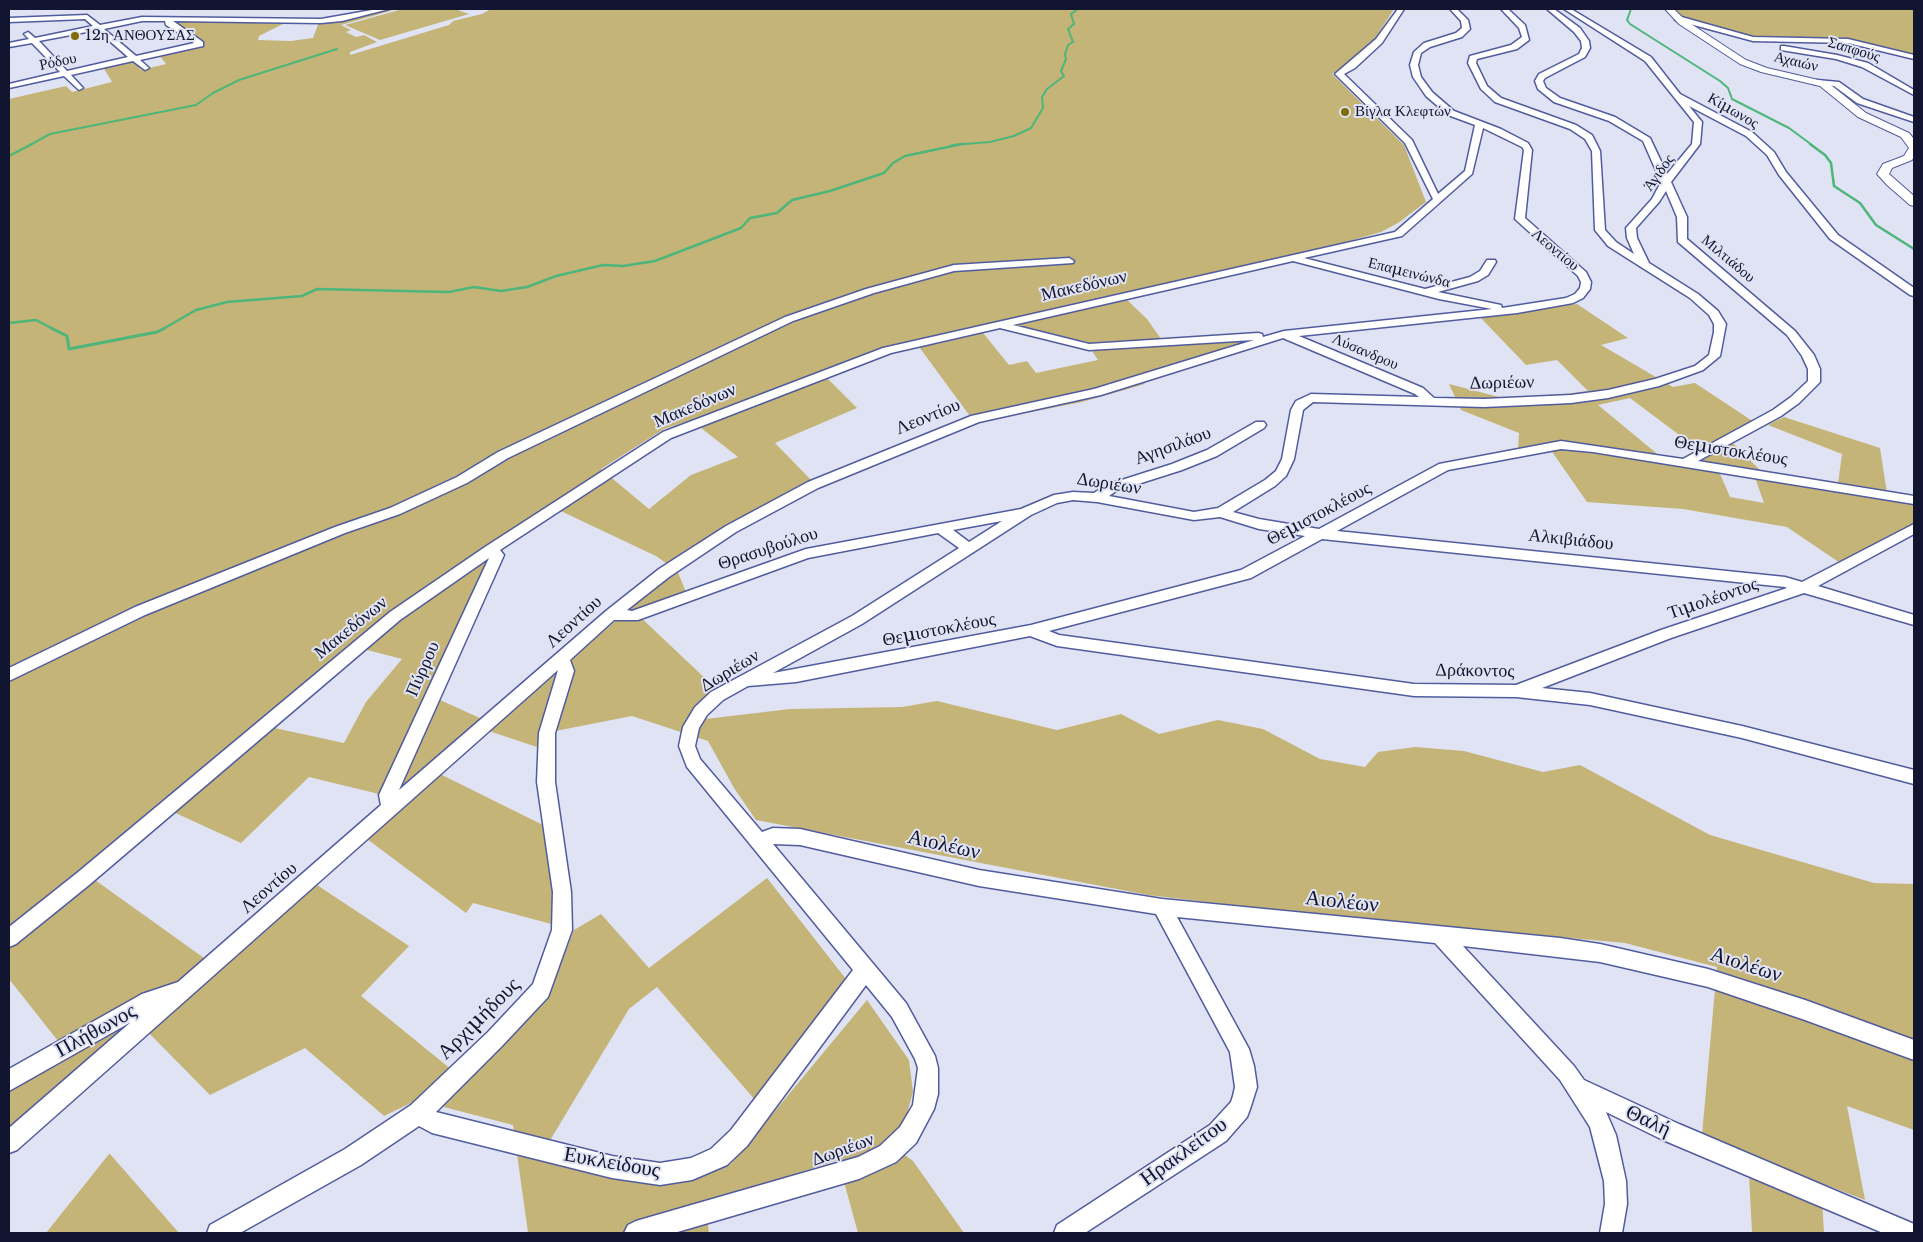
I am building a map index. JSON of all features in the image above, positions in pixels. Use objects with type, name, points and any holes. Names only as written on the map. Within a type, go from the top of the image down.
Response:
[{"type":"main road","name":"Αχαιών","points":[[1669,9],[1678,18],[1748,64],[1817,82],[1828,87],[1862,115],[1902,133],[1914,148],[1908,158],[1887,166],[1883,174],[1891,184],[1914,202]]},
{"type":"street","points":[[57,17],[58,9]]},
{"type":"street","points":[[9,45],[142,19],[304,21],[342,19],[386,9]]},
{"type":"street","points":[[1401,9],[1379,41],[1352,66],[1339,74],[1409,142],[1433,194],[1439,200]]},
{"type":"street","name":"Λεοντίου","points":[[1000,324],[1064,342],[1089,346],[1284,334],[1517,310],[1574,299],[1582,294],[1586,282],[1577,269],[1520,219],[1527,148],[1513,137],[1454,115],[1422,86],[1415,71],[1414,61],[1421,49],[1466,30],[1464,20],[1453,9]]},
{"type":"street","name":"Δωριέων","points":[[636,1233],[859,1168],[888,1154],[908,1135],[923,1109],[927,1094],[928,1068],[919,1042],[910,1026],[866,969],[698,770],[689,754],[687,746],[691,727],[701,711],[717,696],[857,620],[1026,512],[1047,502],[1064,497],[1097,498],[1181,515],[1194,516],[1221,512],[1270,483],[1281,473],[1288,459],[1294,416],[1300,404],[1305,400],[1319,397],[1502,403],[1588,397],[1653,383],[1705,365],[1714,356],[1720,332],[1718,319],[1694,296],[1612,244],[1600,230],[1596,150],[1589,137],[1573,127],[1504,103],[1493,97],[1484,87],[1472,64],[1474,58],[1514,47],[1526,38],[1522,27],[1504,9]]},
{"type":"street","name":"Μιλτιάδου","points":[[1550,9],[1577,30],[1585,41],[1586,48],[1582,56],[1542,76],[1539,81],[1542,89],[1557,100],[1607,117],[1644,137],[1651,146],[1683,223],[1682,240],[1791,333],[1808,355],[1815,378],[1806,391],[1777,412],[1685,463]]},
{"type":"street","name":"Κίμωνος","points":[[1568,9],[1648,59],[1677,96],[1749,134],[1771,154],[1782,172],[1834,237],[1914,293]]},
{"type":"street","points":[[304,21],[308,10]]},
{"type":"street","points":[[240,21],[246,12]]},
{"type":"street","points":[[13,17],[87,17],[145,68]]},
{"type":"street","points":[[13,17],[32,40],[79,88]]},
{"type":"street","points":[[1678,18],[1742,36],[1788,41],[1848,40],[1914,57]]},
{"type":"street","name":"Ρόδου","points":[[9,86],[200,44],[169,23],[169,20]]},
{"type":"street","name":"Σαπφούς","points":[[1742,36],[1747,40],[1837,57],[1865,65],[1914,93]]},
{"type":"street","points":[[1780,47],[1788,41]]},
{"type":"street","points":[[1817,82],[1836,84],[1860,101],[1914,120]]},
{"type":"street","name":"Άγιδος","points":[[1645,266],[1630,231],[1633,225],[1656,200],[1666,182],[1694,149],[1699,129],[1697,120],[1677,96]]},
{"type":"street","name":"Μακεδόνων","points":[[9,938],[83,879],[395,616],[490,550],[667,436],[887,350],[1398,234],[1439,200],[1471,169],[1480,124]]},
{"type":"street","name":"Επαμεινώνδα","points":[[1294,259],[1425,293],[1517,310]]},
{"type":"street","points":[[9,675],[140,611],[340,530],[394,511],[462,480],[504,455],[789,319],[870,291],[954,268],[1069,261]]},
{"type":"street","points":[[1425,293],[1480,276],[1491,262]]},
{"type":"street","name":"Λεοντίου","points":[[9,1142],[562,660],[611,615],[664,573],[731,529],[813,486],[974,419],[1097,392],[1284,334]]},
{"type":"street","name":"Λύσανδρου","points":[[1284,334],[1420,391],[1431,402]]},
{"type":"street","name":"Αγησιλάου","points":[[1097,498],[1111,488],[1177,467],[1212,453],[1260,425]]},
{"type":"street","name":"Θεμιστοκλέους","points":[[742,682],[796,676],[1031,630],[1246,574],[1444,467],[1473,460],[1561,445],[1577,445],[1914,500]]},
{"type":"street","name":"Θρασυβούλου","points":[[611,615],[633,616],[806,554],[1026,512]]},
{"type":"street","name":"Αλκιβιάδου","points":[[1221,512],[1236,520],[1322,534],[1752,577],[1805,587],[1914,620]]},
{"type":"street","points":[[940,528],[970,549]]},
{"type":"street","name":"Τιμολέοντος","points":[[1516,691],[1666,634],[1805,587],[1914,528]]},
{"type":"street","name":"Πύρρου","points":[[391,809],[388,795],[497,555],[490,550]]},
{"type":"street","name":"Δράκοντος","points":[[1031,630],[1057,640],[1414,690],[1516,691],[1590,699],[1714,726],[1914,777]]},
{"type":"street","name":"Αρχιμήδους","points":[[218,1233],[353,1157],[419,1113],[542,990],[562,930],[562,892],[546,782],[548,733],[566,671],[562,660]]},
{"type":"street","name":"Αιολέων","points":[[757,841],[772,836],[800,837],[979,878],[1162,907],[1560,947],[1678,970],[1806,1010],[1914,1050]]},
{"type":"street","name":"Ηρακλείτου","points":[[1065,1233],[1218,1134],[1240,1109],[1244,1096],[1246,1087],[1244,1066],[1239,1050],[1162,907]]},
{"type":"street","name":"Θαλή","points":[[1440,936],[1578,1088],[1671,1132],[1865,1213],[1908,1233]]},
{"type":"street","name":"Ευκλείδους","points":[[419,1113],[432,1122],[612,1167],[660,1174],[692,1169],[719,1157],[744,1132],[866,969]]},
{"type":"street","name":"Πλήθωνος","points":[[9,1080],[149,1001],[186,988]]},
{"type":"street","points":[[1578,1088],[1601,1127],[1613,1169],[1616,1204],[1611,1233]]},
{"type":"shaded area","points":[[389,9],[397,9],[341,25],[351,30],[346,32],[356,37],[364,35],[377,42],[350,52],[350,55],[449,25],[453,21],[482,14],[491,9],[1394,9],[1374,40],[1332,74],[1404,145],[1426,202],[1398,223],[1381,232],[1300,255],[1123,296],[1147,319],[1166,346],[1253,339],[1255,342],[1136,377],[1145,384],[1082,402],[975,423],[914,340],[887,346],[820,371],[857,408],[775,443],[812,481],[785,493],[794,502],[732,532],[677,570],[686,592],[636,613],[726,698],[708,709],[697,720],[790,709],[902,707],[937,701],[1057,730],[1121,714],[1159,734],[1218,720],[1263,729],[1320,759],[1365,767],[1378,752],[1415,747],[1464,751],[1543,772],[1580,765],[1710,835],[1874,883],[1914,884],[1914,1130],[1847,1106],[1865,1200],[1821,1183],[1824,1233],[1752,1233],[1748,1156],[1702,1135],[1717,967],[1625,943],[1317,915],[1148,895],[756,820],[734,788],[708,741],[632,716],[545,733],[543,749],[474,726],[428,768],[543,825],[553,877],[555,925],[473,903],[466,913],[367,839],[399,805],[379,794],[309,777],[241,843],[158,805],[81,870],[218,968],[314,883],[409,946],[361,996],[452,1070],[413,1102],[384,1116],[305,1048],[210,1095],[137,1021],[9,1129],[9,1084],[66,1051],[9,979],[9,99],[66,86],[72,92],[112,82],[103,67],[134,61],[141,70],[166,64],[159,55],[203,44],[171,21],[285,23],[259,36],[258,40],[291,41],[313,38],[319,22],[350,18]],"holes":[[[1005,323],[1086,342],[1098,360],[1036,373],[1027,361],[1009,365],[979,328]],[[691,420],[738,457],[691,475],[649,509],[601,469],[664,429]],[[548,505],[656,556],[676,570],[493,724],[429,695],[503,535]],[[348,645],[402,659],[366,702],[344,743],[256,724]]]},
{"type":"shaded area","points":[[403,9],[455,9],[469,14],[380,40],[345,25]]},
{"type":"shaded area","points":[[1674,9],[1914,9],[1914,55],[1864,42],[1832,37],[1781,39],[1740,35],[1680,16]]},
{"type":"shaded area","points":[[1577,304],[1628,338],[1601,345],[1673,387],[1695,383],[1754,422],[1726,436],[1769,479],[1837,491],[1842,454],[1768,425],[1784,417],[1880,448],[1887,493],[1914,497],[1914,535],[1849,569],[1787,527],[1683,509],[1587,502],[1546,443],[1518,448],[1519,433],[1461,410],[1449,384],[1503,398],[1588,391],[1557,360],[1526,365],[1479,316]],"holes":[[[1630,398],[1698,449],[1678,460],[1661,457],[1598,405]],[[1717,467],[1753,472],[1764,503],[1730,497]]]},
{"type":"shaded area","points":[[767,878],[846,979],[756,1101],[657,987],[629,1009],[540,1157],[665,1181],[731,1164],[867,1000],[909,1060],[913,1092],[906,1117],[889,1143],[913,1161],[964,1233],[858,1233],[838,1160],[705,1203],[709,1233],[528,1233],[513,1125],[440,1106],[527,1015],[555,979],[574,930],[601,914],[649,968]]},
{"type":"shaded area","points":[[110,1154],[179,1233],[46,1233]]},
{"type":"waterway","points":[[960,144],[990,142],[1014,136],[1031,128],[1043,108],[1042,97],[1047,89],[1064,76],[1061,71],[1066,59],[1065,54],[1068,45],[1073,42],[1068,29],[1074,24],[1071,14],[1078,9]]},
{"type":"waterway","points":[[1631,9],[1627,20],[1630,24],[1720,81],[1728,88],[1732,99],[1789,128],[1812,145]]},
{"type":"waterway","points":[[30,145],[50,134],[196,105],[213,93],[239,80],[337,49]]},
{"type":"waterway","points":[[9,156],[32,144]]},
{"type":"waterway","points":[[163,329],[196,310],[227,302],[302,296],[317,289],[449,292],[474,287],[501,291],[527,287],[556,276],[603,265],[623,266],[655,261],[741,228],[750,218],[777,213],[792,200],[830,191],[884,173],[893,163],[905,156],[960,144]]},
{"type":"waterway","points":[[952,145],[960,144]]},
{"type":"waterway","points":[[1810,144],[1825,155],[1831,163],[1834,186],[1860,203],[1876,225],[1914,249]]},
{"type":"waterway","points":[[9,323],[36,320],[53,329]]},
{"type":"waterway","points":[[53,329],[67,336],[69,349],[157,332],[163,329]]},
{"type":"place","name":"12η ΑΝΘΟΥΣΑΣ","points":[[75,36]]},
{"type":"place","name":"Βίγλα Κλεφτών","points":[[1345,112]]}]
